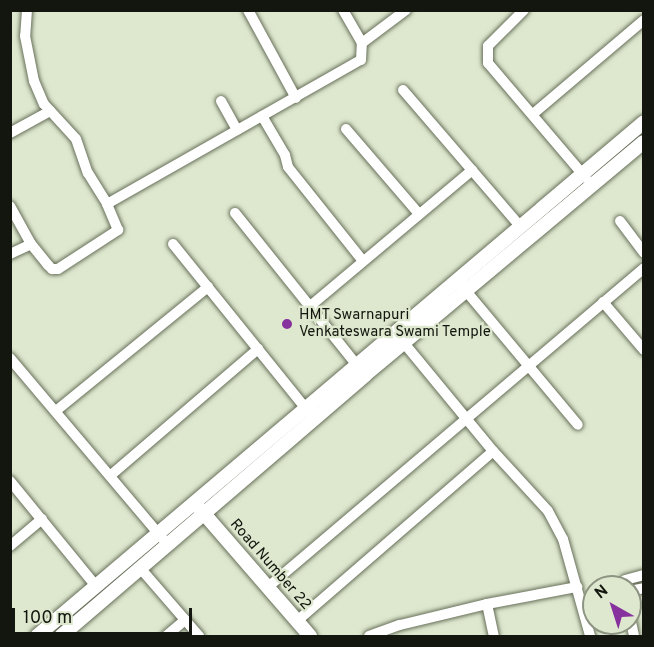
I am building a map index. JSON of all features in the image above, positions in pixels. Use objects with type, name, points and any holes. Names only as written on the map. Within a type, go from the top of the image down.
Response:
[{"type":"street","points":[[10,206],[32,244],[52,269],[58,268],[118,230],[107,204],[88,173],[76,139],[50,111],[34,81],[25,36],[27,10]]},
{"type":"street","points":[[248,10],[296,98]]},
{"type":"street","points":[[107,204],[361,60],[362,43],[343,10]]},
{"type":"street","points":[[524,10],[488,46],[486,56],[488,63],[592,185]]},
{"type":"street","points":[[362,43],[402,12]]},
{"type":"street","points":[[533,114],[644,20]]},
{"type":"street","points":[[403,90],[520,226]]},
{"type":"street","points":[[221,101],[237,130]]},
{"type":"street","points":[[10,134],[50,111]]},
{"type":"street","points":[[262,116],[285,155],[288,167],[363,261]]},
{"type":"street","points":[[462,285],[520,226],[644,122]]},
{"type":"street","points":[[346,129],[419,214]]},
{"type":"street","points":[[61,636],[204,514],[310,414],[361,370],[462,285],[644,142]]},
{"type":"street","points":[[309,307],[472,170]]},
{"type":"street","points":[[235,213],[361,370]]},
{"type":"street","points":[[620,221],[644,253]]},
{"type":"street","points":[[10,254],[32,244]]},
{"type":"street","points":[[173,244],[310,414]]},
{"type":"street","points":[[268,587],[644,268]]},
{"type":"street","points":[[462,285],[578,425]]},
{"type":"street","points":[[57,410],[208,287]]},
{"type":"street","points":[[603,302],[644,350]]},
{"type":"street","points":[[400,338],[493,451],[548,511],[563,539],[590,636]]},
{"type":"street","points":[[111,475],[258,349]]},
{"type":"street","points":[[10,358],[57,410],[168,545]]},
{"type":"street","points":[[37,636],[194,502],[310,414]]},
{"type":"street","points":[[297,621],[493,451]]},
{"type":"street","points":[[10,481],[96,586]]},
{"type":"street","name":"Road Number 22","points":[[194,502],[310,636]]},
{"type":"street","points":[[10,546],[42,519]]},
{"type":"street","points":[[141,568],[199,636]]},
{"type":"street","points":[[369,636],[400,625],[487,604],[577,587]]},
{"type":"street","points":[[487,604],[494,636]]},
{"type":"street","points":[[166,636],[185,620]]},
{"type":"street","points":[[400,625],[403,636]]},
{"type":"place","name":"HMT Swarnapuri Venkateswara Swami Temple","points":[[287,324]]}]
